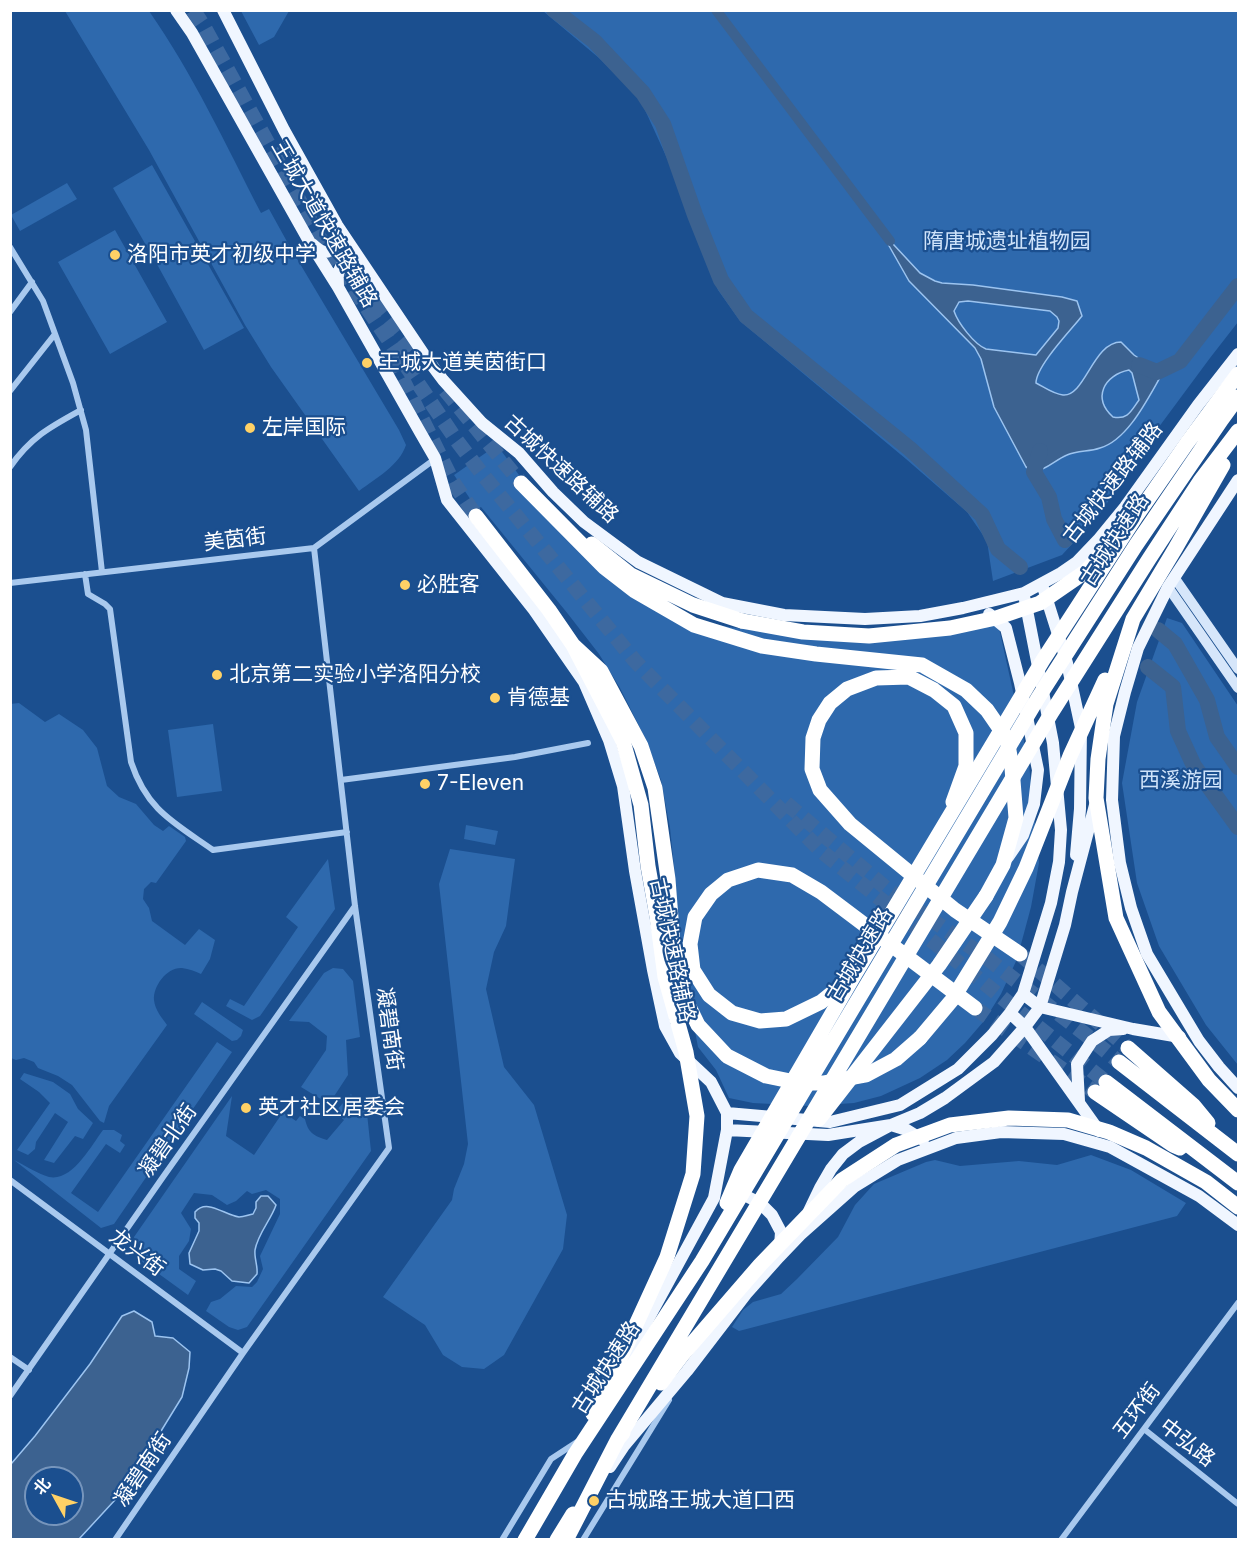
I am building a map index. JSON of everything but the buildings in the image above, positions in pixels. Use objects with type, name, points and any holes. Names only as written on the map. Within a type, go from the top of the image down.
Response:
[{"type":"highway","points":[[702,1261],[741,1170],[1043,660],[1137,515],[1239,374]]},
{"type":"highway","name":"古城快速路","points":[[525,1539],[577,1448],[702,1261],[1038,698],[1136,545],[1239,397]]},
{"type":"highway","name":"古城快速路","points":[[557,1539],[1052,712],[1200,481],[1239,431]]},
{"type":"highway","points":[[573,645],[601,671],[641,746],[655,788],[680,988],[698,1025],[727,1056],[766,1076],[800,1083],[823,1083],[866,1075],[896,1059],[920,1038],[952,1000],[1000,922],[1026,868],[1070,756],[1133,619],[1239,437]]},
{"type":"highway","points":[[521,483],[604,567],[635,591],[694,625],[762,646],[922,665],[966,690],[987,710],[1006,739],[1012,768],[1016,818],[1003,865],[986,896],[939,964],[775,1176]]},
{"type":"highway","points":[[540,503],[631,575],[693,605],[742,621],[803,632],[869,636],[950,628],[996,618],[1040,603],[1085,572],[1137,515]]},
{"type":"highway","points":[[476,516],[549,610],[573,645],[623,741],[641,805],[665,977],[686,1052],[697,1116],[693,1173],[667,1257],[630,1340],[601,1395],[577,1448],[513,1539]]},
{"type":"highway","points":[[1133,619],[1106,704],[1098,759],[1096,798],[1116,918],[1159,1012],[1209,1080],[1239,1110]]},
{"type":"highway","points":[[944,827],[966,766],[966,734],[954,706],[934,690],[909,677],[876,678],[847,688],[830,703],[819,720],[813,738],[812,769],[820,790],[850,824],[954,910],[1020,954]]},
{"type":"highway","points":[[855,974],[821,1002],[786,1019],[760,1021],[732,1013],[709,994],[693,970],[690,944],[695,916],[711,894],[728,880],[758,870],[792,875],[821,892],[975,1008]]},
{"type":"highway","points":[[1128,1048],[1194,1106],[1225,1144]]},
{"type":"highway","points":[[1119,1062],[1239,1154]]},
{"type":"highway","points":[[1100,1087],[1212,1162],[1239,1183]]},
{"type":"highway","points":[[565,1539],[618,1439],[683,1354],[760,1265],[842,1180],[896,1145],[950,1125],[1009,1118],[1068,1120],[1109,1132],[1146,1148],[1206,1182],[1239,1206]]},
{"type":"main road","name":"王城大道快速路辅路","points":[[176,10],[192,33],[309,241],[339,287],[435,458]]},
{"type":"main road","name":"王城大道快速路辅路","points":[[223,10],[284,130],[336,223],[431,364],[482,423]]},
{"type":"main road","points":[[309,241],[320,251],[326,252],[333,249],[338,244],[336,223]]},
{"type":"main road","points":[[339,287],[339,269],[344,263],[351,260],[357,261],[366,269]]},
{"type":"main road","name":"古城快速路辅路","points":[[482,423],[519,453],[553,492],[584,522],[629,556],[722,603],[783,615],[865,619],[920,616],[963,609],[1024,593],[1077,562],[1125,507],[1198,405],[1239,354]]},
{"type":"main road","name":"古城快速路辅路","points":[[435,458],[447,500],[534,610],[584,682],[609,740],[623,786],[635,871],[665,1026],[680,1053],[711,1082],[727,1113],[727,1130],[714,1198],[577,1448],[519,1539]]},
{"type":"main road","points":[[800,1235],[812,1205],[831,1169],[843,1154],[859,1142],[920,1113],[945,1098],[994,1062],[1040,1007],[1065,925],[1138,648],[1171,582],[1239,480]]},
{"type":"main road","points":[[1042,583],[1067,663],[1081,728],[1080,809],[1072,892]]},
{"type":"main road","points":[[727,1113],[830,1122],[900,1105],[958,1069],[992,1035],[1023,994],[1051,903],[1059,862],[1061,830],[1053,743],[1024,593]]},
{"type":"main road","points":[[963,609],[991,614],[1006,628],[1038,770],[1034,804],[1023,835],[1003,865]]},
{"type":"main road","points":[[1114,736],[1112,800],[1120,863],[1131,908],[1147,954],[1199,1041],[1239,1088]]},
{"type":"main road","points":[[1023,994],[1040,1007],[1133,1029],[1199,1041]]},
{"type":"main road","points":[[1010,1013],[1025,1027],[1110,1147]]},
{"type":"main road","points":[[1079,1103],[1077,1064],[1092,1041],[1109,1030],[1133,1029]]},
{"type":"main road","points":[[727,1130],[828,1135],[891,1125],[907,1130],[935,1146]]},
{"type":"main road","points":[[565,1539],[624,1446],[687,1371],[746,1294],[800,1235],[854,1187],[898,1160],[956,1138],[1001,1132],[1064,1134],[1110,1147],[1199,1196],[1239,1225]]},
{"type":"main road","points":[[714,1198],[737,1191],[760,1203],[772,1215],[781,1232],[779,1257]]},
{"type":"street","points":[[10,247],[43,301],[81,410],[86,430],[102,572]]},
{"type":"street","points":[[10,312],[32,282]]},
{"type":"street","points":[[10,391],[55,334]]},
{"type":"street","points":[[10,467],[30,442],[48,428],[81,410]]},
{"type":"street","points":[[314,548],[435,458]]},
{"type":"street","name":"美茵街","points":[[10,583],[314,548]]},
{"type":"street","name":"凝碧南街","points":[[115,1539],[388,1148],[355,906],[314,548]]},
{"type":"street","points":[[85,574],[88,594],[110,609],[131,762],[141,787],[158,810],[213,850],[347,832]]},
{"type":"street","points":[[1171,582],[1239,669]]},
{"type":"street","points":[[1171,582],[1239,688]]},
{"type":"street","points":[[340,780],[514,757],[588,743]]},
{"type":"street","name":"凝碧北街","points":[[10,1396],[355,906]]},
{"type":"street","name":"龙兴街","points":[[10,1180],[243,1353]]},
{"type":"street","name":"五环街","points":[[1061,1539],[1239,1303]]},
{"type":"street","points":[[10,1357],[29,1370]]},
{"type":"street","points":[[583,1539],[687,1371]]},
{"type":"street","name":"中弘路","points":[[1144,1429],[1239,1504]]},
{"type":"street","points":[[501,1539],[551,1459],[577,1448]]},
{"type":"green space","points":[[65,11],[149,11],[165,35],[208,110],[261,213],[269,209],[406,445],[393,465],[359,491],[271,367],[245,325],[149,150]]},
{"type":"green space","points":[[241,11],[289,11],[274,37],[259,45]]},
{"type":"green space","name":"隋唐城遗址植物园","points":[[543,11],[1238,11],[1238,322],[1150,439],[1099,515],[1062,555],[993,581],[987,541],[967,512],[740,321],[718,290],[671,167],[640,99],[599,58]]},
{"type":"green space","points":[[152,165],[244,328],[204,350],[113,188]]},
{"type":"green space","points":[[67,183],[77,199],[20,231],[11,215]]},
{"type":"green space","points":[[115,230],[167,322],[110,354],[58,262]]},
{"type":"green space","points":[[497,445],[519,475],[514,481],[552,524],[669,615],[729,627],[778,633],[994,622],[999,628],[1029,764],[1039,863],[1031,907],[1017,959],[1001,994],[984,1021],[947,1060],[920,1078],[881,1096],[854,1103],[810,1106],[753,1103],[729,1098],[716,1070],[698,1047],[679,947],[670,828],[661,780],[645,738],[620,688],[599,654],[481,507],[477,509],[454,475]]},
{"type":"green space","name":"西溪游园","points":[[1167,618],[1182,623],[1238,706],[1238,1065],[1206,1025],[1159,946],[1137,883],[1122,783],[1137,702]]},
{"type":"green space","points":[[19,703],[45,722],[59,714],[83,730],[97,748],[107,786],[119,797],[136,804],[154,825],[163,831],[169,826],[185,837],[186,841],[156,883],[151,882],[144,889],[143,899],[149,908],[152,921],[185,945],[199,929],[215,940],[210,959],[201,974],[182,968],[176,969],[166,974],[158,983],[154,1000],[159,1014],[167,1025],[109,1106],[104,1123],[72,1085],[38,1068],[34,1062],[24,1058],[16,1060],[11,1058],[10,704]]},
{"type":"green space","points":[[213,724],[222,791],[177,797],[168,730]]},
{"type":"green space","points":[[466,825],[498,831],[495,845],[464,839]]},
{"type":"green space","points":[[450,849],[515,859],[506,926],[494,952],[486,989],[504,1067],[534,1105],[567,1215],[563,1249],[504,1355],[484,1369],[462,1367],[443,1355],[425,1325],[383,1297],[452,1200],[468,1144],[439,884]]},
{"type":"green space","points":[[328,859],[335,909],[260,1016],[252,1020],[226,1006],[230,999],[244,1006],[298,927],[286,917]]},
{"type":"green space","points":[[333,968],[343,969],[353,981],[360,1037],[346,1040],[348,1075],[329,1104],[301,1087],[326,1050],[327,1036],[309,1022],[289,1021],[324,973]]},
{"type":"green space","points":[[202,1002],[243,1030],[241,1036],[232,1041],[194,1014]]},
{"type":"green space","points":[[217,1042],[232,1052],[114,1224],[101,1228],[14,1160],[45,1176],[57,1177],[73,1169],[103,1130],[114,1130],[122,1135],[120,1141],[125,1145],[120,1153],[106,1144],[71,1193],[98,1212]]},
{"type":"green space","points":[[24,1073],[53,1082],[70,1094],[78,1109],[93,1123],[83,1139],[75,1136],[54,1163],[44,1160],[68,1122],[55,1113],[36,1142],[35,1149],[28,1155],[17,1150],[50,1103],[20,1079]]},
{"type":"green space","points":[[351,1094],[356,1102],[366,1104],[371,1151],[247,1327],[238,1330],[229,1327],[206,1311],[211,1302],[220,1299],[236,1286],[252,1287],[257,1282],[263,1269],[260,1256],[280,1214],[280,1199],[266,1190],[252,1194],[247,1191],[236,1201],[227,1205],[212,1195],[194,1193],[181,1213],[191,1229],[189,1241],[179,1256],[179,1269],[196,1281],[188,1295],[137,1258],[134,1237],[232,1096],[226,1136],[254,1155],[283,1112],[296,1121],[300,1116],[305,1119],[312,1133],[327,1140],[344,1120],[335,1112]]},
{"type":"green space","points":[[1091,1155],[1131,1170],[1186,1203],[1177,1216],[739,1331],[732,1327],[743,1310],[753,1302],[781,1294],[797,1279],[838,1237],[855,1205],[874,1184],[935,1160],[960,1166],[1019,1161],[1057,1165]]},
{"type":"shaded area","points":[[880,230],[920,273],[935,281],[1062,297],[1077,301],[1082,316],[1048,358],[1038,376],[1036,383],[1049,390],[1063,395],[1071,393],[1084,379],[1103,351],[1111,344],[1121,342],[1134,355],[1162,374],[1136,417],[1110,444],[1071,453],[1034,472],[1026,467],[994,407],[981,359],[975,348],[909,281]],"holes":[[[968,301],[1050,311],[1059,321],[1058,328],[1036,355],[986,349],[976,343],[967,333],[954,311],[959,302]],[[1129,370],[1132,373],[1139,400],[1126,416],[1113,417],[1103,402],[1104,388],[1113,377]]]},
{"type":"shaded area","points":[[261,1196],[268,1196],[276,1205],[257,1244],[255,1253],[257,1274],[249,1283],[232,1281],[221,1271],[203,1270],[190,1264],[189,1253],[199,1231],[195,1212],[200,1208],[210,1207],[239,1217],[253,1214],[256,1202]]},
{"type":"shaded area","points":[[134,1311],[152,1322],[155,1336],[173,1338],[190,1352],[189,1368],[182,1397],[126,1488],[79,1539],[11,1539],[11,1464],[90,1364],[122,1316]]},
{"type":"waterway","points":[[554,10],[594,41],[643,93],[663,124],[721,280],[746,316],[910,449],[982,515],[998,549],[1020,567]]},
{"type":"waterway","points":[[716,10],[890,241]]},
{"type":"waterway","points":[[1139,365],[1157,372],[1180,361],[1238,286]]},
{"type":"waterway","points":[[1040,451],[1034,472],[1049,497],[1054,519],[1065,540]]},
{"type":"waterway","points":[[1158,630],[1175,644],[1207,700],[1217,737],[1238,767]]},
{"type":"waterway","points":[[1148,667],[1173,687],[1178,731],[1194,766],[1238,827]]},
{"type":"tunnel","points":[[193,10],[321,240],[457,441],[635,661],[820,850],[1106,1082]]},
{"type":"tunnel","points":[[374,302],[416,352]]},
{"type":"tunnel","points":[[392,358],[453,482],[476,516]]},
{"type":"tunnel","points":[[445,390],[521,483]]},
{"type":"tunnel","points":[[786,803],[886,888],[988,959],[1119,1062]]},
{"type":"tunnel","points":[[1020,954],[1128,1048]]},
{"type":"tunnel","points":[[975,1008],[1095,1092]]},
{"type":"place","name":"洛阳市英才初级中学","points":[[115,255]]},
{"type":"place","name":"王城大道美茵街口","points":[[367,363]]},
{"type":"place","name":"左岸国际","points":[[250,428]]},
{"type":"place","name":"必胜客","points":[[405,585]]},
{"type":"place","name":"北京第二实验小学洛阳分校","points":[[217,675]]},
{"type":"place","name":"肯德基","points":[[495,698]]},
{"type":"place","name":"7-Eleven","points":[[425,784]]},
{"type":"place","name":"英才社区居委会","points":[[246,1108]]},
{"type":"place","name":"古城路王城大道口西","points":[[594,1501]]}]
